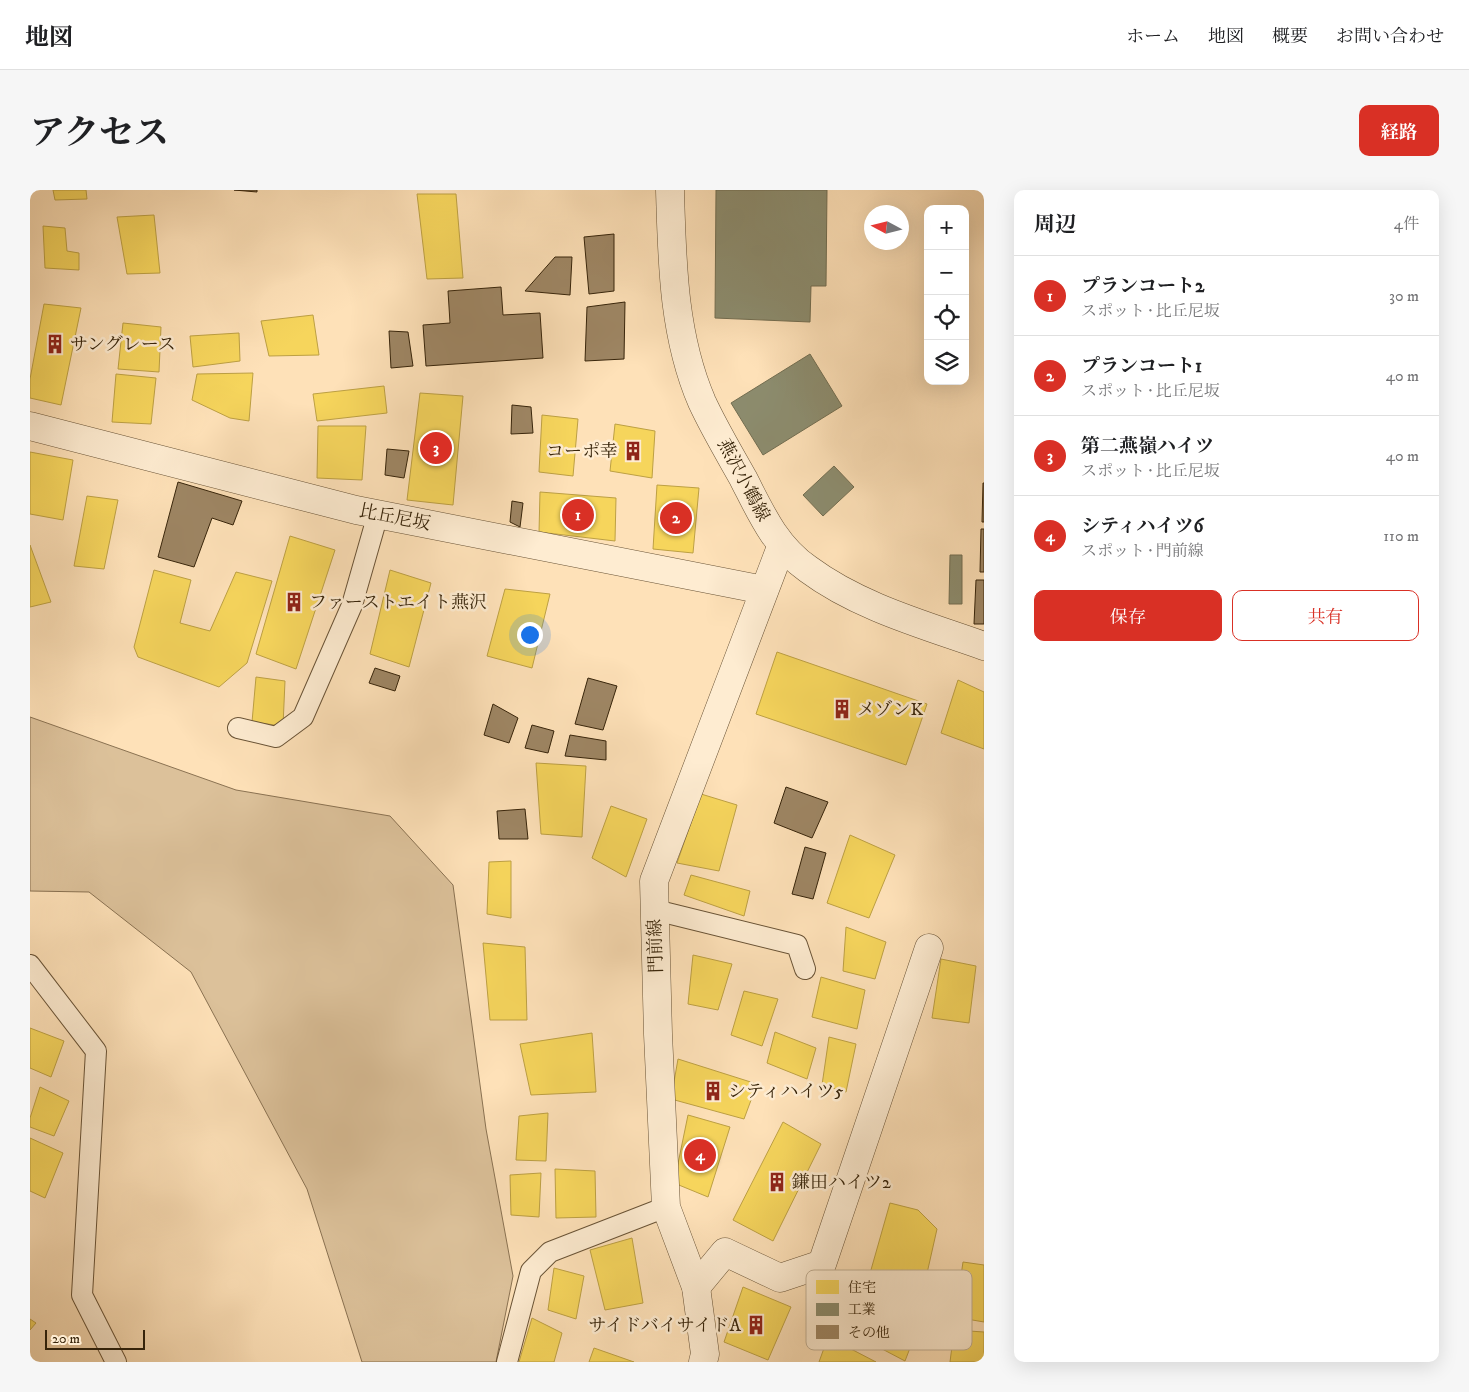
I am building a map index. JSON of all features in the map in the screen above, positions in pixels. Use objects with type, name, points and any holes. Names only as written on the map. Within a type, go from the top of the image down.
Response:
[{"type":"street","name":"燕沢小鶴線","points":[[670,190],[672,259],[682,337],[702,401],[781,547],[808,570],[845,592],[903,617],[984,646]]},
{"type":"street","name":"比丘尼坂","points":[[30,426],[378,514],[764,590]]},
{"type":"street","name":"門前線","points":[[703,1362],[705,1354],[696,1287],[666,1207],[654,881],[781,547]]},
{"type":"street","points":[[696,1287],[725,1252],[780,1278],[822,1264],[929,948]]},
{"type":"lane","points":[[238,728],[276,737],[303,717],[352,605],[378,514]]},
{"type":"lane","points":[[654,910],[797,945],[805,969]]},
{"type":"lane","points":[[30,965],[96,1051],[82,1295],[116,1362]]},
{"type":"lane","points":[[507,1362],[531,1271],[550,1252],[666,1207]]},
{"type":"shaded area","points":[[30,717],[236,790],[390,816],[453,885],[486,1129],[513,1276],[496,1362],[362,1362],[307,1189],[191,972],[89,892],[30,891]]},
{"type":"building: 住宅","points":[[53,190],[86,190],[87,199],[55,200]]},
{"type":"building: 住宅","points":[[417,194],[456,194],[463,278],[427,279]]},
{"type":"building: 住宅","points":[[154,215],[160,273],[127,274],[117,217]]},
{"type":"building: 住宅","points":[[43,226],[65,228],[67,251],[79,253],[79,270],[45,268]]},
{"type":"building: 住宅","name":"サングレース","points":[[44,304],[81,308],[61,405],[30,398],[30,379]]},
{"type":"building: 住宅","points":[[313,315],[319,355],[269,356],[261,321]]},
{"type":"building: 住宅","points":[[123,323],[161,327],[159,372],[118,369]]},
{"type":"building: 住宅","points":[[239,333],[240,361],[193,367],[190,336]]},
{"type":"building: 住宅","points":[[253,373],[249,421],[230,418],[192,400],[197,374]]},
{"type":"building: 住宅","points":[[116,374],[156,378],[151,424],[112,422]]},
{"type":"building: 住宅","points":[[384,386],[387,413],[317,421],[313,394]]},
{"type":"building: 住宅","points":[[420,393],[463,396],[453,505],[407,500]]},
{"type":"building: 住宅","points":[[542,415],[578,419],[573,476],[539,472]]},
{"type":"building: 住宅","name":"コーポ幸","points":[[615,424],[655,431],[652,478],[610,471]]},
{"type":"building: 住宅","points":[[318,426],[366,426],[362,480],[317,478]]},
{"type":"building: 住宅","points":[[30,452],[73,460],[63,520],[30,514]]},
{"type":"building: 住宅","points":[[657,485],[699,488],[693,553],[653,549]]},
{"type":"building: 住宅","points":[[540,492],[616,498],[615,541],[539,532]]},
{"type":"building: 住宅","points":[[87,496],[118,500],[104,569],[74,566]]},
{"type":"building: 住宅","name":"ファーストエイト燕沢","points":[[290,536],[335,550],[296,669],[256,654]]},
{"type":"building: 住宅","points":[[30,545],[51,602],[30,607]]},
{"type":"building: 住宅","points":[[154,570],[191,580],[180,623],[210,631],[236,572],[272,581],[247,663],[219,687],[138,657],[134,647]]},
{"type":"building: 住宅","points":[[390,570],[431,583],[409,667],[370,654]]},
{"type":"building: 住宅","points":[[505,589],[550,594],[532,668],[487,656]]},
{"type":"building: 住宅","name":"メゾンK","points":[[777,652],[927,704],[906,765],[756,714]]},
{"type":"building: 住宅","points":[[256,677],[285,681],[283,726],[252,722]]},
{"type":"building: 住宅","points":[[958,680],[984,692],[984,749],[941,733]]},
{"type":"building: 住宅","points":[[536,763],[586,766],[582,837],[541,834]]},
{"type":"building: 住宅","points":[[701,794],[737,805],[719,871],[677,863]]},
{"type":"building: 住宅","points":[[611,806],[647,819],[626,877],[592,858]]},
{"type":"building: 住宅","points":[[850,835],[895,855],[869,918],[827,903]]},
{"type":"building: 住宅","points":[[511,861],[511,918],[487,914],[489,862]]},
{"type":"building: 住宅","points":[[691,875],[750,891],[744,916],[684,895]]},
{"type":"building: 住宅","points":[[846,927],[886,942],[875,979],[843,971]]},
{"type":"building: 住宅","points":[[483,943],[525,947],[527,1020],[490,1020]]},
{"type":"building: 住宅","points":[[693,955],[732,964],[718,1010],[688,1004]]},
{"type":"building: 住宅","points":[[941,959],[976,966],[969,1023],[932,1018]]},
{"type":"building: 住宅","points":[[821,977],[865,990],[857,1029],[812,1017]]},
{"type":"building: 住宅","points":[[744,991],[778,999],[762,1046],[731,1035]]},
{"type":"building: 住宅","points":[[30,1028],[64,1041],[51,1077],[30,1068]]},
{"type":"building: 住宅","points":[[775,1032],[816,1048],[807,1079],[767,1063]]},
{"type":"building: 住宅","points":[[592,1033],[596,1092],[531,1095],[520,1044]]},
{"type":"building: 住宅","points":[[829,1037],[856,1044],[846,1092],[822,1085]]},
{"type":"building: 住宅","name":"シティハイツ5","points":[[678,1059],[757,1084],[744,1119],[671,1099]]},
{"type":"building: 住宅","points":[[40,1087],[69,1101],[54,1136],[30,1127],[30,1118]]},
{"type":"building: 住宅","points":[[548,1113],[546,1161],[516,1160],[519,1116]]},
{"type":"building: 住宅","points":[[688,1115],[730,1127],[708,1197],[674,1183]]},
{"type":"building: 住宅","name":"鎌田ハイツ2","points":[[783,1122],[821,1144],[773,1241],[733,1220]]},
{"type":"building: 住宅","points":[[30,1138],[63,1153],[45,1198],[30,1191]]},
{"type":"building: 住宅","points":[[555,1169],[595,1171],[596,1217],[556,1218]]},
{"type":"building: 住宅","points":[[541,1173],[539,1217],[511,1215],[510,1175]]},
{"type":"building: 住宅","points":[[890,1203],[918,1210],[937,1229],[928,1270],[871,1270]]},
{"type":"building: 住宅","points":[[632,1238],[643,1303],[605,1310],[590,1250]]},
{"type":"building: 住宅","points":[[963,1262],[984,1265],[984,1322],[972,1320],[972,1270],[962,1270]]},
{"type":"building: 住宅","points":[[554,1268],[584,1276],[576,1319],[548,1310]]},
{"type":"building: 住宅","name":"サイドバイサイドA","points":[[743,1287],[791,1307],[768,1360],[724,1342]]},
{"type":"building: 住宅","points":[[532,1318],[562,1333],[554,1362],[519,1362]]},
{"type":"building: 住宅","points":[[30,1319],[36,1323],[30,1330]]},
{"type":"building: 住宅","points":[[972,1331],[984,1332],[984,1362],[950,1362],[952,1350],[972,1350]]},
{"type":"building: 住宅","points":[[594,1348],[634,1362],[589,1362]]},
{"type":"building: 住宅","points":[[823,1350],[853,1350],[876,1362],[819,1362]]},
{"type":"building: 住宅","points":[[884,1350],[909,1350],[905,1361]]},
{"type":"building: 工業","points":[[716,190],[827,190],[826,286],[811,286],[810,322],[715,318]]},
{"type":"building: 工業","points":[[810,354],[842,406],[763,455],[731,403]]},
{"type":"building: 工業","points":[[834,466],[854,487],[823,516],[803,495]]},
{"type":"building: 工業","points":[[950,555],[962,555],[962,604],[949,604]]},
{"type":"building: その他","points":[[234,190],[257,190],[257,192]]},
{"type":"building: その他","points":[[614,234],[614,291],[589,294],[584,237]]},
{"type":"building: その他","points":[[555,257],[572,257],[570,295],[525,291]]},
{"type":"building: その他","points":[[501,287],[503,315],[540,313],[543,358],[426,366],[423,325],[450,323],[448,291]]},
{"type":"building: その他","points":[[625,302],[624,359],[585,361],[587,307]]},
{"type":"building: その他","points":[[389,331],[408,332],[413,366],[391,368]]},
{"type":"building: その他","points":[[512,405],[531,407],[533,433],[511,434]]},
{"type":"building: その他","points":[[387,449],[409,451],[404,478],[385,475]]},
{"type":"building: その他","points":[[178,482],[242,501],[233,525],[212,518],[194,567],[158,557]]},
{"type":"building: その他","points":[[983,483],[984,522],[982,522]]},
{"type":"building: その他","points":[[512,501],[523,503],[520,527],[510,522]]},
{"type":"building: その他","points":[[981,529],[984,529],[984,572],[980,572]]},
{"type":"building: その他","points":[[976,580],[984,580],[984,624],[974,624]]},
{"type":"building: その他","points":[[375,668],[400,676],[395,691],[369,683]]},
{"type":"building: その他","points":[[588,678],[617,686],[603,730],[575,724]]},
{"type":"building: その他","points":[[493,704],[518,718],[509,743],[484,735]]},
{"type":"building: その他","points":[[532,725],[554,731],[548,753],[525,748]]},
{"type":"building: その他","points":[[570,735],[606,741],[606,760],[565,756]]},
{"type":"building: その他","points":[[786,787],[828,802],[812,838],[774,823]]},
{"type":"building: その他","points":[[525,809],[528,839],[499,839],[497,811]]},
{"type":"building: その他","points":[[805,847],[826,853],[813,899],[792,894]]},
{"type":"place","name":"サングレース","points":[[55,344]]},
{"type":"place","name":"第二燕嶺ハイツ","points":[[436,448]]},
{"type":"place","name":"コーポ幸","points":[[633,451]]},
{"type":"place","name":"プランコート2","points":[[578,515]]},
{"type":"place","name":"プランコート1","points":[[676,518]]},
{"type":"place","name":"ファーストエイト燕沢","points":[[294,602]]},
{"type":"place","name":"メゾンK","points":[[842,709]]},
{"type":"place","name":"シティハイツ5","points":[[713,1091]]},
{"type":"place","name":"シティハイツ6","points":[[700,1155]]},
{"type":"place","name":"鎌田ハイツ2","points":[[777,1182]]},
{"type":"place","name":"サイドバイサイドA","points":[[756,1325]]}]
